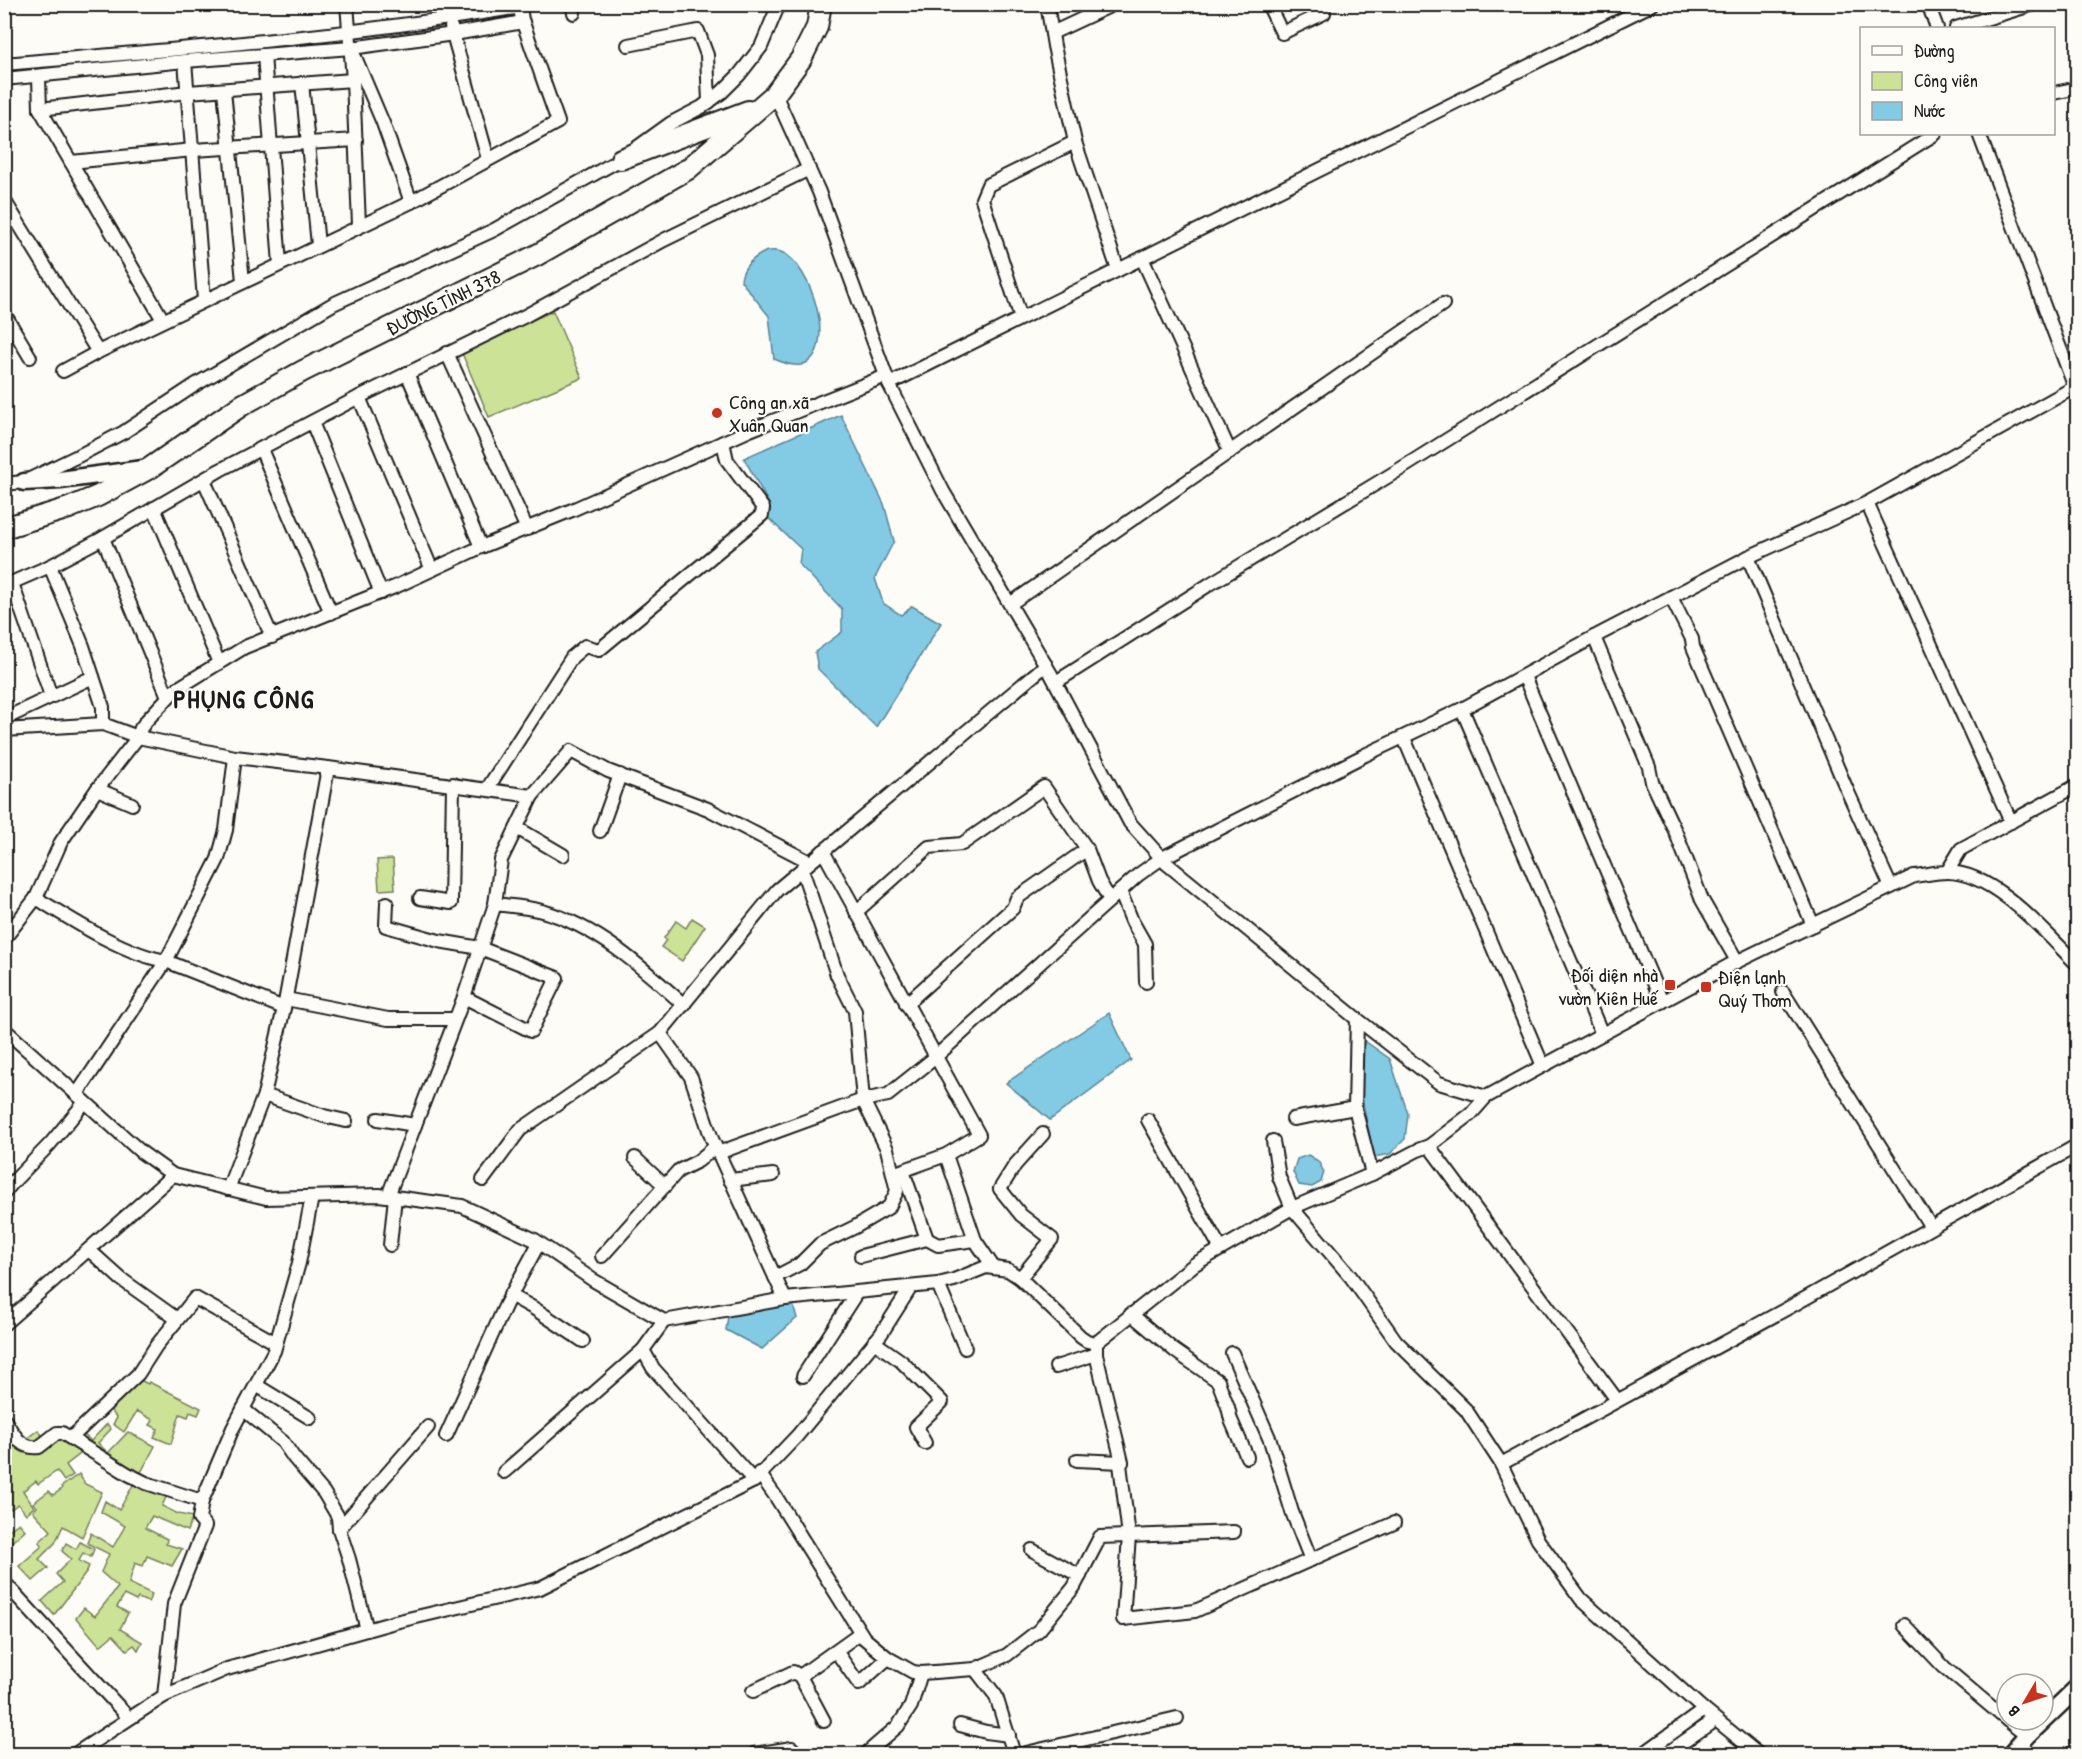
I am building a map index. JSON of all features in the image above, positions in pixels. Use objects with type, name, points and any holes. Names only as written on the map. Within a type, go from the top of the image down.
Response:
[{"type":"main road","name":"ĐƯỜNG TỈNH 378","points":[[4,528],[69,508],[98,496],[150,468],[242,405],[303,370],[528,260],[688,169],[768,100],[801,59],[817,27],[820,4]]},
{"type":"main road","points":[[621,159],[768,100]]},
{"type":"main road","points":[[24,482],[60,480],[150,468]]},
{"type":"main road","points":[[2011,1755],[2027,1736],[2078,1687]]},
{"type":"street","points":[[347,4],[353,80],[359,225]]},
{"type":"street","points":[[4,484],[24,482],[52,470],[124,432],[195,385],[333,304],[494,230],[621,159],[671,123],[709,102],[739,75],[761,47],[779,4]]},
{"type":"street","points":[[1047,4],[1075,142],[1118,270]]},
{"type":"street","points":[[1052,33],[1114,4]]},
{"type":"street","points":[[1268,4],[1282,33],[1324,13],[1321,4]]},
{"type":"street","points":[[4,939],[36,898],[61,842],[97,789],[138,737],[147,720],[175,690],[245,647],[381,593],[723,442],[887,380],[1021,318],[1653,4]]},
{"type":"street","points":[[1928,4],[1937,27]]},
{"type":"street","points":[[1959,27],[2034,4]]},
{"type":"street","points":[[4,64],[350,32],[520,7],[523,22],[558,122],[411,202],[243,281],[63,371]]},
{"type":"street","points":[[449,19],[488,159]]},
{"type":"street","points":[[4,79],[351,48],[523,22]]},
{"type":"street","points":[[628,45],[698,31],[707,56],[709,102]]},
{"type":"street","points":[[351,48],[383,123],[411,202]]},
{"type":"street","points":[[264,55],[280,264]]},
{"type":"street","points":[[185,62],[204,300]]},
{"type":"street","points":[[39,77],[40,109],[163,320]]},
{"type":"street","points":[[40,109],[188,92],[353,80]]},
{"type":"street","points":[[302,83],[318,245]]},
{"type":"street","points":[[2055,93],[2078,88]]},
{"type":"street","points":[[224,90],[243,281]]},
{"type":"street","points":[[768,100],[809,169],[887,380],[943,491],[1056,682],[1130,823],[1162,858],[1357,1019],[1439,1083],[1486,1097]]},
{"type":"street","points":[[1056,682],[1933,135]]},
{"type":"street","points":[[603,1256],[678,1171],[717,1150],[863,1100],[888,1095],[935,1057],[1120,891],[1162,858],[1365,755],[1462,709],[1748,557],[1867,502],[2076,391],[1978,135]]},
{"type":"street","points":[[71,162],[193,150],[356,140]]},
{"type":"street","points":[[1021,318],[982,199],[988,185],[1075,142]]},
{"type":"street","points":[[51,696],[8,584],[50,566],[103,538],[204,480],[359,397],[525,315],[664,240],[809,169]]},
{"type":"street","points":[[4,200],[98,352]]},
{"type":"street","points":[[1142,258],[1230,452]]},
{"type":"street","points":[[1010,604],[1443,304]]},
{"type":"street","points":[[4,313],[30,357]]},
{"type":"street","points":[[447,353],[527,529]]},
{"type":"street","points":[[407,374],[481,547]]},
{"type":"street","points":[[359,397],[432,570]]},
{"type":"street","points":[[312,422],[381,593]]},
{"type":"street","points":[[487,789],[572,657],[585,646],[599,650],[762,515],[763,508],[727,460],[723,442]]},
{"type":"street","points":[[261,449],[331,613]]},
{"type":"street","points":[[204,480],[272,637]]},
{"type":"street","points":[[1867,502],[2011,822]]},
{"type":"street","points":[[154,508],[219,663]]},
{"type":"street","points":[[103,538],[168,698]]},
{"type":"street","points":[[1748,557],[1891,887]]},
{"type":"street","points":[[50,566],[83,646],[103,707],[103,724]]},
{"type":"street","points":[[1671,597],[1692,639],[1693,647],[1812,925]]},
{"type":"street","points":[[1594,637],[1702,900],[1737,961]]},
{"type":"street","points":[[483,1180],[520,1130],[660,1033],[777,890],[1046,665]]},
{"type":"street","points":[[4,719],[93,676]]},
{"type":"street","points":[[1524,676],[1662,1002]]},
{"type":"street","points":[[1462,709],[1602,1034]]},
{"type":"street","points":[[4,730],[103,724],[138,737],[235,757],[532,795]]},
{"type":"street","points":[[1404,738],[1543,1066]]},
{"type":"street","points":[[390,1245],[392,1197],[415,1125],[464,997],[495,904],[501,860],[532,795],[571,751],[620,776],[708,809],[806,866],[837,975],[855,1011],[863,1100],[927,1239],[938,1245],[975,1240]]},
{"type":"street","points":[[4,1193],[50,1144],[166,961],[218,859],[226,830],[235,757]]},
{"type":"street","points":[[228,1189],[264,1095],[285,1004],[328,768]]},
{"type":"street","points":[[600,831],[620,776]]},
{"type":"street","points":[[420,898],[451,903],[453,784]]},
{"type":"street","points":[[1947,872],[1961,849],[2078,785]]},
{"type":"street","points":[[856,912],[929,847],[962,844],[1044,787],[1087,849],[1099,881],[1110,900]]},
{"type":"street","points":[[97,789],[132,804]]},
{"type":"street","points":[[517,828],[563,855]]},
{"type":"street","points":[[906,1004],[1013,908],[1017,898],[1087,849]]},
{"type":"street","points":[[823,851],[979,1135],[946,1155],[898,1172]]},
{"type":"street","points":[[1056,1366],[1096,1348],[1131,1314],[1195,1264],[1292,1208],[1372,1174],[1429,1146],[1471,1114],[1486,1097],[1737,961],[1914,876],[1947,872],[1972,876],[2004,894],[2078,965]]},
{"type":"street","points":[[1120,891],[1132,921],[1145,944],[1146,982]]},
{"type":"street","points":[[36,898],[82,926],[149,958],[166,961],[285,1004],[388,1019],[455,1019]]},
{"type":"street","points":[[387,903],[386,926],[439,941],[480,948],[557,978],[531,1031],[464,997]]},
{"type":"street","points":[[495,904],[542,911],[590,932],[638,963],[684,1005]]},
{"type":"street","points":[[1783,992],[1931,1227]]},
{"type":"street","points":[[1357,1019],[1355,1108],[1372,1174]]},
{"type":"street","points":[[4,1029],[141,1152],[173,1175],[266,1198],[392,1197],[462,1206],[539,1243],[593,1280],[664,1321],[785,1299],[938,1284],[986,1267],[1008,1270],[1020,1278],[1081,1337],[1096,1348],[1122,1462],[1120,1464],[1129,1536],[1123,1619],[1195,1611],[1394,1523]]},
{"type":"street","points":[[660,1033],[691,1077],[717,1150],[785,1299]]},
{"type":"street","points":[[264,1095],[324,1116],[346,1121]]},
{"type":"street","points":[[1293,1119],[1355,1108]]},
{"type":"street","points":[[378,1119],[415,1125]]},
{"type":"street","points":[[1148,1120],[1221,1249]]},
{"type":"street","points":[[1020,1278],[1052,1239],[1021,1215],[1000,1189],[1015,1165],[1043,1134]]},
{"type":"street","points":[[1273,1141],[1279,1177],[1292,1208],[1351,1277],[1396,1341],[1466,1410],[1501,1464],[1538,1540],[1581,1599],[1715,1720],[1758,1755]]},
{"type":"street","points":[[1501,1464],[1778,1313],[2078,1145]]},
{"type":"street","points":[[1429,1146],[1617,1400]]},
{"type":"street","points":[[946,1155],[975,1240],[994,1268]]},
{"type":"street","points":[[635,1158],[665,1186]]},
{"type":"street","points":[[775,1277],[800,1264],[820,1244],[889,1207],[897,1191],[898,1172]]},
{"type":"street","points":[[4,1324],[173,1175]]},
{"type":"street","points":[[730,1180],[773,1175]]},
{"type":"street","points":[[165,1696],[174,1604],[205,1526],[199,1519],[202,1501],[243,1409],[276,1343],[299,1263],[312,1197]]},
{"type":"street","points":[[861,1256],[927,1239]]},
{"type":"street","points":[[446,1436],[510,1295],[539,1243]]},
{"type":"street","points":[[89,1250],[121,1279],[177,1319]]},
{"type":"street","points":[[938,1284],[965,1348]]},
{"type":"street","points":[[75,1755],[165,1696],[227,1669],[411,1618],[540,1588],[757,1477],[796,1436],[874,1342],[911,1287]]},
{"type":"street","points":[[803,1376],[857,1292]]},
{"type":"street","points":[[510,1295],[536,1309],[584,1341]]},
{"type":"street","points":[[71,1438],[138,1374],[177,1319],[195,1298],[276,1343]]},
{"type":"street","points":[[1131,1314],[1175,1352],[1218,1381],[1231,1420],[1248,1457]]},
{"type":"street","points":[[504,1472],[643,1350],[664,1321]]},
{"type":"street","points":[[874,1342],[901,1361],[942,1402],[916,1427],[924,1443]]},
{"type":"street","points":[[643,1350],[653,1368],[776,1497],[860,1633],[888,1658],[913,1672],[975,1669],[1007,1655],[1039,1630],[1074,1587],[1100,1537],[1234,1532]]},
{"type":"street","points":[[1232,1353],[1270,1440],[1292,1512],[1311,1560]]},
{"type":"street","points":[[256,1385],[310,1418]]},
{"type":"street","points":[[243,1409],[283,1443],[324,1493],[338,1517],[339,1529],[367,1630]]},
{"type":"street","points":[[4,1419],[23,1445],[35,1448],[60,1432],[137,1479],[202,1501]]},
{"type":"street","points":[[339,1529],[428,1427]]},
{"type":"street","points":[[4,1444],[15,1436]]},
{"type":"street","points":[[1077,1460],[1122,1462]]},
{"type":"street","points":[[1032,1550],[1080,1575]]},
{"type":"street","points":[[4,1582],[129,1718]]},
{"type":"street","points":[[1904,1625],[1944,1668],[1995,1710]]},
{"type":"street","points":[[800,1676],[860,1633]]},
{"type":"street","points":[[836,1651],[859,1684],[888,1658]]},
{"type":"street","points":[[975,1669],[996,1696],[1014,1755]]},
{"type":"street","points":[[753,1691],[794,1672],[800,1676],[824,1721]]},
{"type":"street","points":[[868,1752],[898,1726],[911,1706],[921,1673]]},
{"type":"street","points":[[1643,1755],[1704,1710]]},
{"type":"street","points":[[1022,1755],[1177,1718]]},
{"type":"street","points":[[1666,1755],[1715,1720]]},
{"type":"street","points":[[960,1725],[1009,1735]]},
{"type":"street","points":[[2022,1732],[2027,1736]]},
{"type":"street","points":[[754,1755],[792,1748]]},
{"type":"green space","points":[[553,311],[582,378],[489,417],[461,351]]},
{"type":"green space","points":[[393,859],[395,889],[379,890],[377,860]]},
{"type":"green space","points":[[692,918],[705,926],[682,961],[661,947],[666,940],[664,938],[676,921],[686,928]]},
{"type":"green space","points":[[138,1379],[148,1384],[149,1382],[201,1408],[198,1415],[190,1412],[188,1417],[180,1414],[171,1444],[154,1437],[158,1429],[150,1425],[153,1420],[137,1411],[124,1432],[113,1424],[117,1418],[108,1407]]},
{"type":"green space","points":[[107,1424],[111,1429],[98,1443],[108,1453],[128,1432],[155,1446],[139,1476],[74,1438],[81,1432],[91,1441]]},
{"type":"green space","points":[[38,1430],[48,1443],[60,1435],[84,1451],[66,1465],[73,1475],[64,1481],[57,1471],[38,1484],[36,1481],[23,1491],[34,1507],[26,1514],[18,1504],[5,1510],[5,1447],[23,1441]]},
{"type":"green space","points":[[79,1474],[85,1484],[102,1492],[82,1537],[63,1526],[55,1543],[39,1559],[48,1568],[33,1581],[19,1566],[42,1546],[39,1542],[51,1531],[33,1511],[37,1507],[33,1503],[49,1491],[53,1495]]},
{"type":"green space","points":[[136,1480],[168,1493],[162,1506],[178,1514],[193,1517],[187,1531],[152,1516],[145,1528],[167,1539],[166,1544],[182,1549],[172,1566],[147,1556],[143,1566],[135,1563],[129,1583],[152,1594],[148,1602],[138,1598],[136,1601],[124,1595],[117,1607],[128,1613],[120,1629],[142,1642],[138,1650],[134,1645],[127,1650],[113,1635],[100,1646],[76,1618],[84,1608],[95,1616],[118,1587],[101,1572],[109,1554],[87,1543],[91,1533],[113,1547],[125,1526],[101,1512],[105,1501],[119,1510]]},
{"type":"green space","points":[[19,1523],[25,1530],[5,1548],[5,1533]]},
{"type":"green space","points":[[80,1542],[94,1549],[91,1557],[83,1553],[79,1561],[89,1566],[54,1615],[42,1601],[63,1582],[56,1574],[71,1559],[62,1551],[66,1543],[76,1549]]},
{"type":"water","points":[[767,251],[779,251],[792,260],[811,290],[817,308],[820,327],[819,344],[813,357],[801,365],[791,365],[774,359],[769,316],[741,281],[750,263]]},
{"type":"water","points":[[841,415],[884,504],[894,541],[875,578],[883,603],[901,615],[912,606],[941,623],[876,727],[818,669],[815,652],[842,632],[842,609],[799,564],[801,549],[767,517],[769,504],[744,458]]},
{"type":"water","points":[[1109,1013],[1131,1060],[1050,1120],[1006,1083]]},
{"type":"water","points":[[1362,1039],[1390,1059],[1408,1114],[1405,1139],[1390,1154],[1374,1157],[1361,1094]]},
{"type":"water","points":[[1308,1155],[1318,1161],[1324,1172],[1321,1182],[1312,1187],[1299,1185],[1293,1172],[1297,1159]]},
{"type":"water","points":[[792,1302],[797,1318],[762,1349],[726,1330],[728,1316]]},
{"type":"place","name":"Công an xã Xuân Quan","points":[[717,413]]},
{"type":"place","name":"Đối diện nhà vườn Kiên Huế","points":[[1670,985]]},
{"type":"place","name":"Điện lạnh Quý Thơm","points":[[1706,987]]},
{"type":"district","name":"PHỤNG CÔNG","points":[[244,698]]}]
